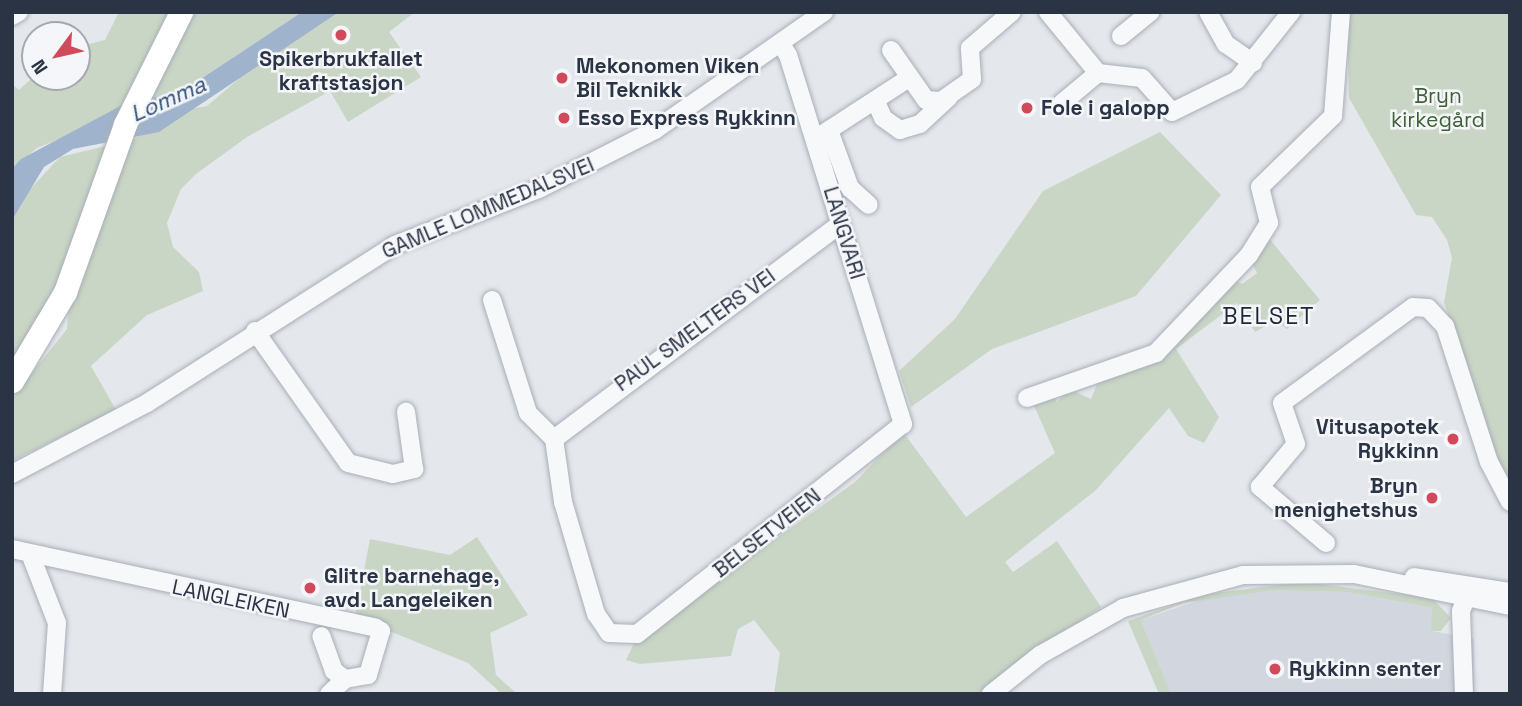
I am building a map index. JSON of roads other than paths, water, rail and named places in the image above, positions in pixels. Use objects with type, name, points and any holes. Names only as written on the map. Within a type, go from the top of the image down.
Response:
[{"type":"main road","points":[[12,382],[48,325],[80,250],[125,124],[178,17]]},
{"type":"street","points":[[12,16],[19,12]]},
{"type":"street","name":"GAMLE LOMMEDALSVEI","points":[[12,474],[147,402],[255,331],[395,245],[604,158],[781,44],[824,12]]},
{"type":"street","points":[[876,102],[883,118],[900,130],[920,124],[972,79],[970,48],[1012,12]]},
{"type":"street","points":[[1048,12],[1098,73]]},
{"type":"street","points":[[1121,36],[1151,12]]},
{"type":"street","points":[[1208,12],[1226,44],[1253,63]]},
{"type":"street","points":[[1062,103],[1098,73],[1142,78],[1172,112],[1237,80],[1291,12]]},
{"type":"street","points":[[1027,398],[1156,353],[1248,255],[1269,223],[1260,187],[1333,116],[1341,12]]},
{"type":"street","name":"LANGVARI","points":[[781,44],[822,136],[840,224],[903,424]]},
{"type":"street","points":[[891,50],[926,100],[949,97]]},
{"type":"street","points":[[869,205],[850,188],[822,136],[909,78]]},
{"type":"street","name":"PAUL SMELTERS VEI","points":[[554,439],[840,224]]},
{"type":"street","points":[[492,300],[528,413],[554,439]]},
{"type":"street","points":[[1326,543],[1260,487],[1296,444],[1282,403],[1413,307],[1428,308],[1445,326],[1489,462],[1510,502]]},
{"type":"street","points":[[255,331],[348,463],[393,474],[414,469],[406,412]]},
{"type":"street","name":"BELSETVEIEN","points":[[554,439],[557,477],[596,614],[609,634],[629,637],[903,424]]},
{"type":"street","name":"LANGLEIKEN","points":[[12,549],[31,556],[381,631],[373,667],[329,694]]},
{"type":"street","points":[[31,556],[57,622],[52,694]]},
{"type":"street","points":[[991,694],[1073,634],[1162,594],[1243,575],[1368,576],[1470,593],[1510,606]]},
{"type":"street","points":[[1470,593],[1510,592]]},
{"type":"street","points":[[1464,694],[1463,639],[1470,593]]},
{"type":"street","points":[[321,636],[327,663],[373,694]]},
{"type":"water","name":"Lomma","points":[[302,12],[339,12],[159,132],[73,149],[44,167],[12,220],[12,169],[21,159],[126,103],[181,92]]},
{"type":"place","name":"Spikerbrukfallet kraftstasjon","points":[[341,35]]},
{"type":"place","name":"Mekonomen Viken Bil Teknikk","points":[[562,78]]},
{"type":"place","name":"Fole i galopp","points":[[1027,108]]},
{"type":"place","name":"Esso Express Rykkinn","points":[[564,118]]},
{"type":"place","name":"Vitusapotek Rykkinn","points":[[1453,439]]},
{"type":"place","name":"Bryn menighetshus","points":[[1432,498]]},
{"type":"place","name":"Glitre barnehage, avd. Langeleiken","points":[[310,588]]},
{"type":"place","name":"Rykkinn senter","points":[[1275,669]]},
{"type":"district","name":"BELSET","points":[[1269,316]]},
{"type":"park label","name":"Bryn kirkegård","points":[[1438,108]]}]
